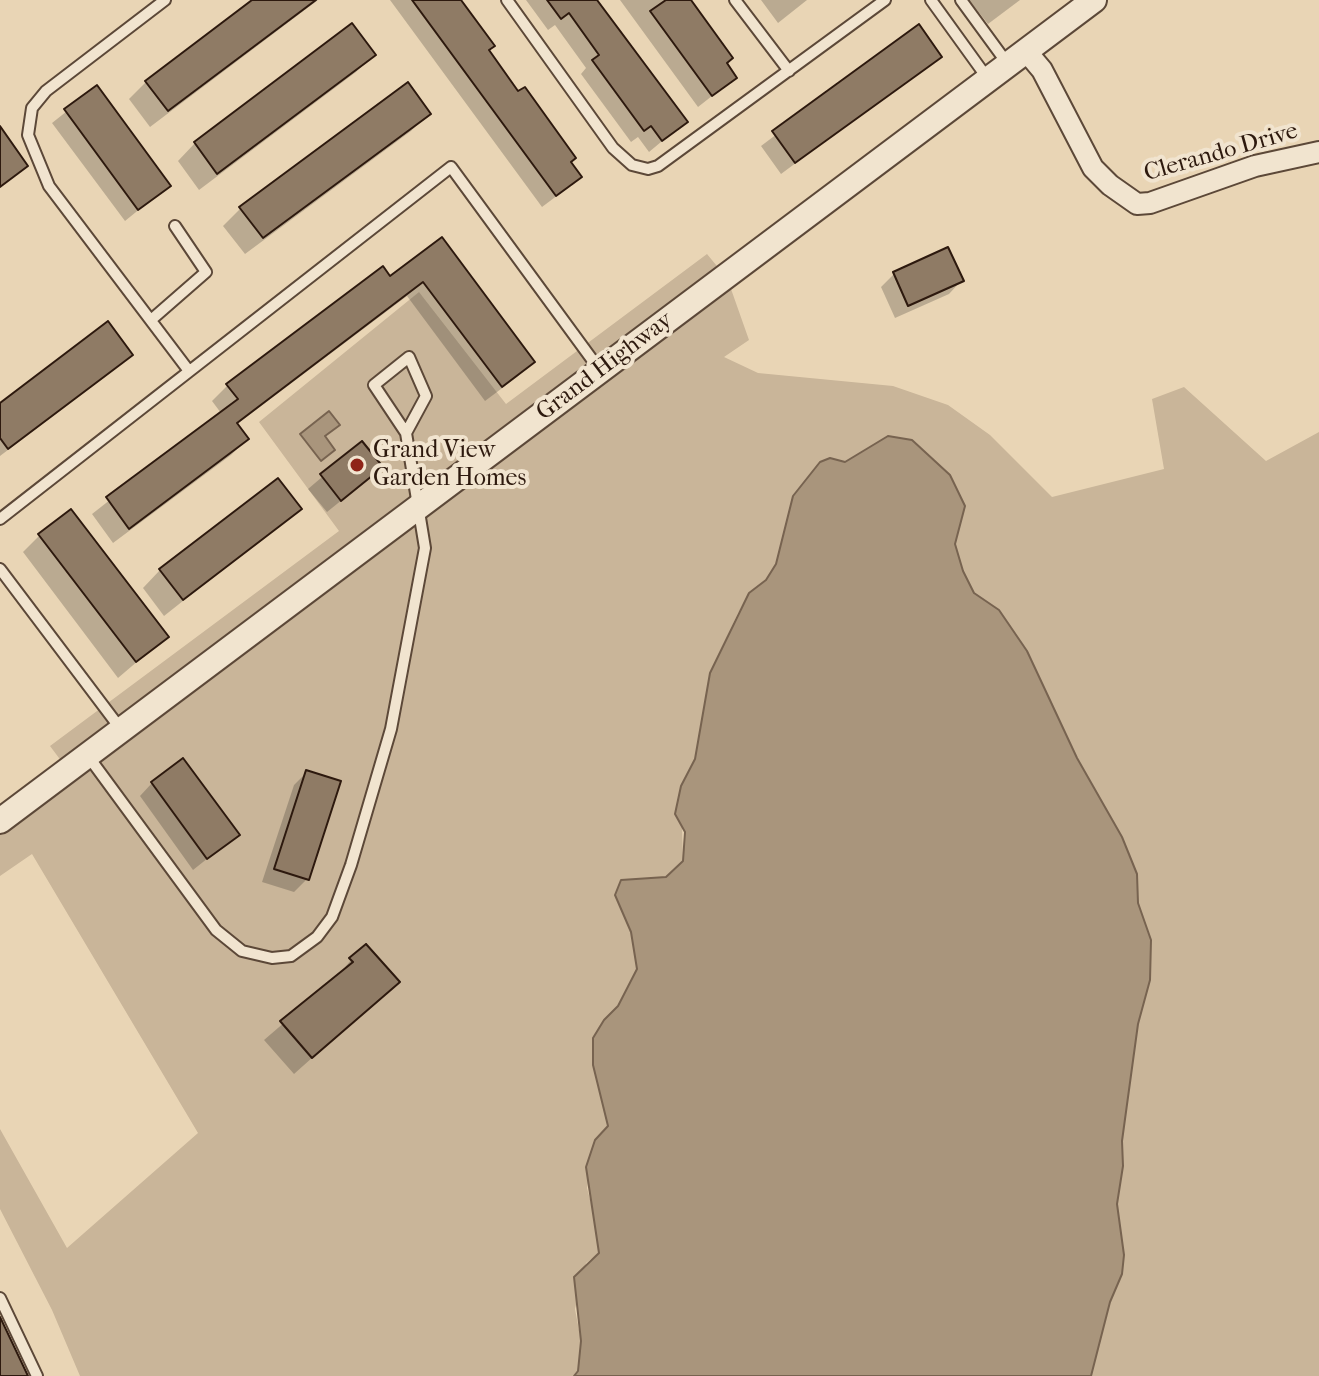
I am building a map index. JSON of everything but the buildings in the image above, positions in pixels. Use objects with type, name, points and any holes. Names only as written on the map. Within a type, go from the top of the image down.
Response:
[{"type":"street","name":"Grand Highway","points":[[0,821],[1094,0]]},
{"type":"street","name":"Clerando Drive","points":[[1017,58],[1042,70],[1093,168],[1137,204],[1150,203],[1255,166],[1319,152]]},
{"type":"lane","points":[[165,0],[46,91],[32,108],[28,135],[49,186],[189,371]]},
{"type":"lane","points":[[507,0],[613,148],[632,165],[648,169],[658,166],[885,0]]},
{"type":"lane","points":[[735,0],[789,71]]},
{"type":"lane","points":[[931,0],[988,80]]},
{"type":"lane","points":[[961,0],[1017,58]]},
{"type":"lane","points":[[0,519],[451,167],[600,371]]},
{"type":"lane","points":[[151,320],[206,272],[175,226]]},
{"type":"lane","points":[[88,755],[216,930],[242,951],[272,958],[291,956],[317,937],[332,917],[351,865],[391,729],[425,548],[406,433],[374,385],[409,357],[426,396],[406,433]]},
{"type":"lane","points":[[0,569],[122,730]]},
{"type":"lane","points":[[0,1298],[37,1376]]},
{"type":"shaded area","points":[[707,254],[721,271],[62,762],[50,746],[339,531],[259,422],[419,292],[506,404]]},
{"type":"shaded area","points":[[731,289],[749,340],[724,357],[758,373],[893,386],[948,405],[990,435],[1052,497],[1164,469],[1152,399],[1184,387],[1266,461],[1319,432],[1319,1376],[1091,1376],[1110,1302],[1122,1274],[1124,1255],[1117,1204],[1123,1166],[1122,1141],[1138,1024],[1150,980],[1151,940],[1138,903],[1137,874],[1122,837],[1077,758],[1027,651],[999,610],[974,593],[963,571],[955,544],[965,506],[950,475],[912,440],[888,436],[845,462],[830,458],[776,564],[766,580],[749,594],[738,613],[710,673],[695,759],[681,786],[683,861],[666,877],[621,880],[615,894],[631,932],[637,969],[618,1006],[604,1020],[601,1096],[608,1127],[595,1140],[587,1188],[599,1233],[599,1253],[586,1263],[575,1309],[581,1341],[578,1371],[574,1376],[80,1376],[52,1310],[0,1209],[0,1129],[67,1248],[198,1133],[32,854],[0,876],[0,834],[474,476]]},
{"type":"shaded area","points":[[329,411],[340,425],[325,436],[335,450],[321,461],[300,434]]},
{"type":"shaded area","points":[[888,436],[912,440],[950,475],[965,506],[955,544],[963,571],[974,593],[999,610],[1027,651],[1077,758],[1122,837],[1137,874],[1138,903],[1151,940],[1150,980],[1138,1024],[1122,1141],[1123,1166],[1117,1204],[1124,1255],[1122,1274],[1110,1302],[1091,1376],[574,1376],[578,1371],[581,1341],[574,1277],[599,1253],[586,1167],[595,1140],[608,1126],[593,1065],[593,1038],[604,1020],[618,1006],[637,969],[631,932],[615,895],[621,880],[666,877],[683,861],[685,832],[675,814],[681,786],[695,759],[710,673],[749,593],[766,580],[776,564],[793,496],[820,462],[830,458],[845,462]]},
{"type":"place","name":"Grand View Garden Homes","points":[[357,465]]}]
